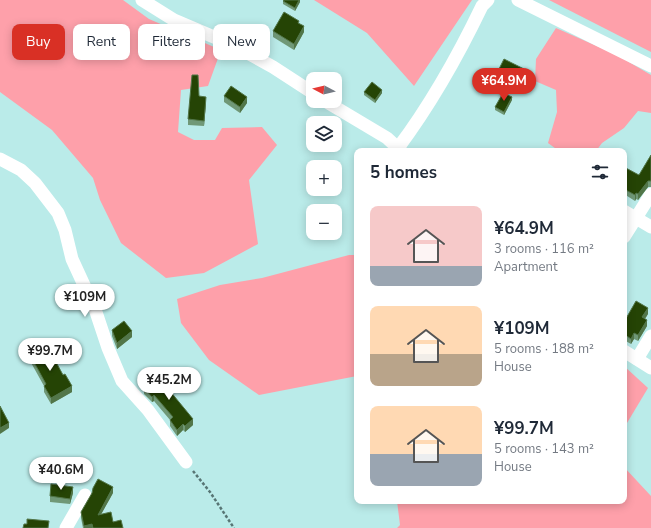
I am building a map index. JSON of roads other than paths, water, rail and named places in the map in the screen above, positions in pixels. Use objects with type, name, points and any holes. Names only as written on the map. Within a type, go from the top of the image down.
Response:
[{"type":"street","points":[[142,0],[174,20],[235,46],[273,67],[306,88]]},
{"type":"street","points":[[400,148],[451,67],[482,6],[488,0]]},
{"type":"street","points":[[518,0],[651,66]]},
{"type":"street","points":[[337,108],[387,138],[397,148]]},
{"type":"street","points":[[0,159],[21,170],[35,183],[58,213],[65,230],[72,260],[95,309],[108,348],[122,381],[148,410],[186,462]]},
{"type":"street","points":[[627,232],[651,194]]},
{"type":"street","points":[[627,214],[651,227]]},
{"type":"street","points":[[637,359],[651,336]]},
{"type":"street","points":[[627,353],[651,368]]},
{"type":"street","points":[[66,528],[85,495]]}]
